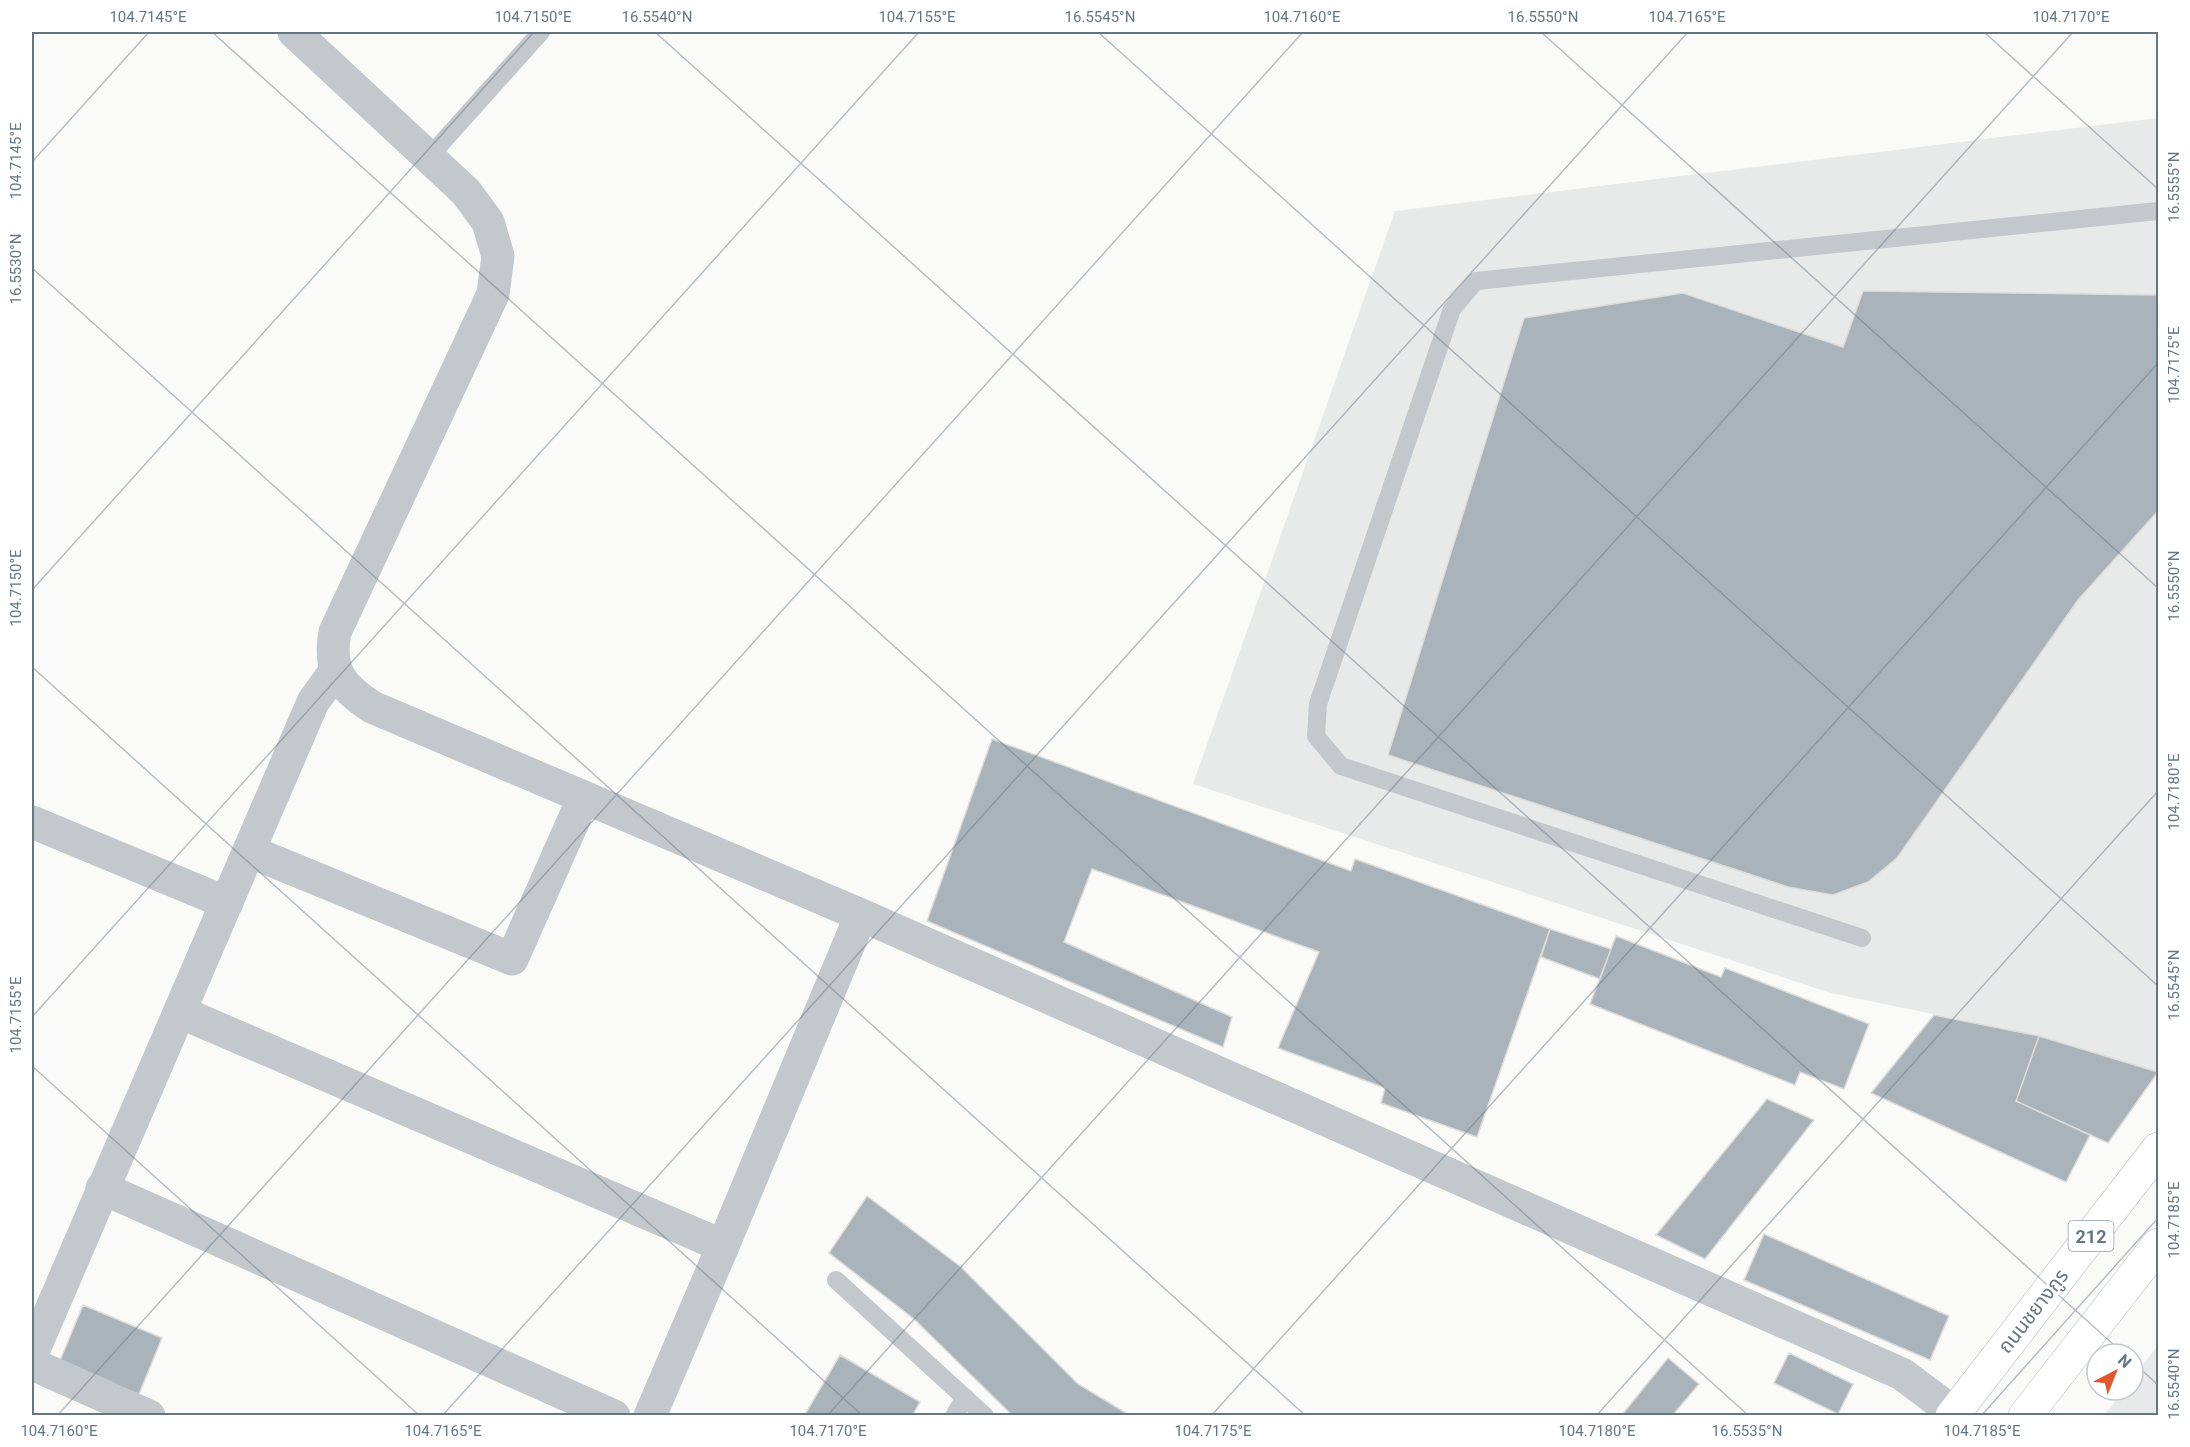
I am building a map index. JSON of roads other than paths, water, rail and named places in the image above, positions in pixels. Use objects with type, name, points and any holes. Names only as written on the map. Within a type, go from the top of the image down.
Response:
[{"type":"main road","name":"ถนนชยางกูร","points":[[1953,1414],[2158,1149]]},
{"type":"main road","points":[[2025,1416],[2158,1245]]},
{"type":"street","points":[[294,32],[466,192],[488,222],[498,256],[493,294],[335,632],[331,653],[336,670],[345,685],[357,697],[372,706],[861,915],[1902,1374],[1953,1414]]},
{"type":"street","points":[[32,1354],[314,702],[336,670]]},
{"type":"street","points":[[249,851],[512,959],[584,797]]},
{"type":"street","points":[[32,822],[227,903]]},
{"type":"street","points":[[650,1416],[861,915]]},
{"type":"street","points":[[180,1012],[723,1246]]},
{"type":"street","points":[[102,1188],[614,1416]]},
{"type":"street","points":[[32,1364],[149,1416]]},
{"type":"lane","points":[[429,158],[541,32]]},
{"type":"lane","points":[[1862,938],[1341,766],[1316,736],[1318,704],[1452,309],[1476,281],[2158,211]]},
{"type":"lane","points":[[836,1280],[985,1416]]},
{"type":"lane","points":[[954,1416],[965,1397]]}]
